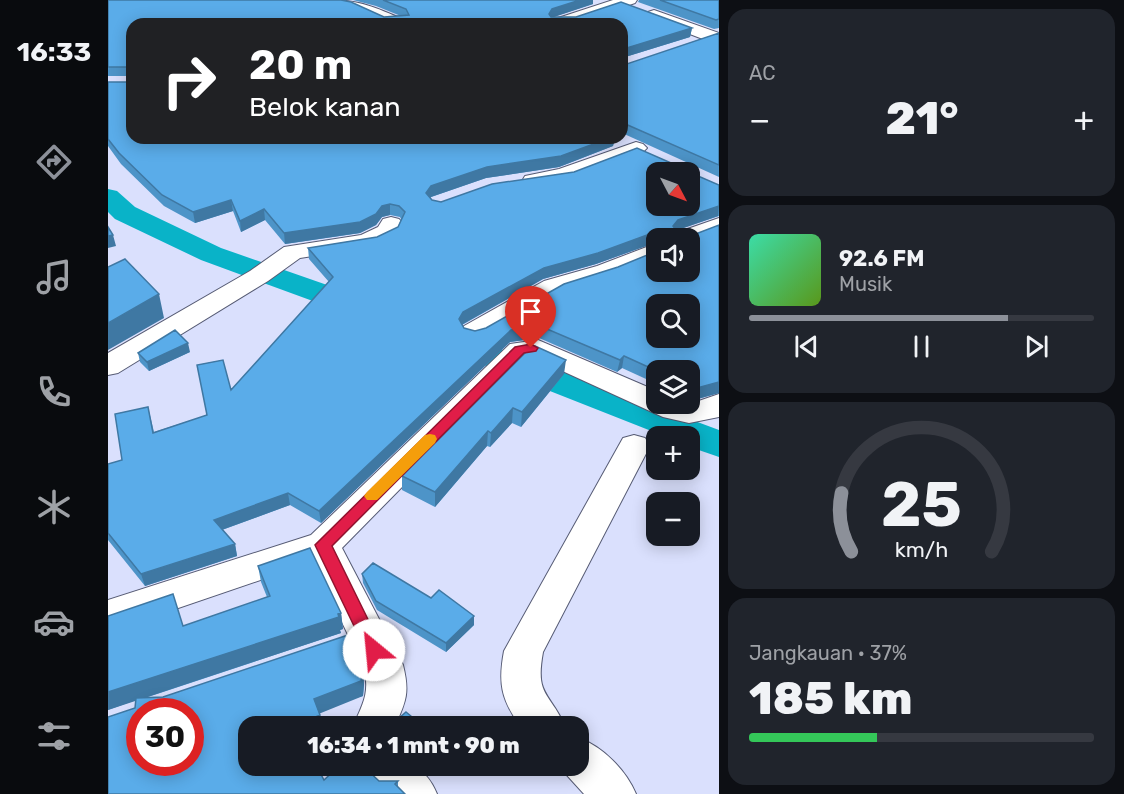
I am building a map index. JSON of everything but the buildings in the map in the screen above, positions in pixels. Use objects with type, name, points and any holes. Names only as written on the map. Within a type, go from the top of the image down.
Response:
[{"type":"street","points":[[334,0],[358,6],[385,18]]},
{"type":"street","points":[[576,18],[625,2],[716,36]]},
{"type":"street","points":[[691,44],[716,36]]},
{"type":"street","points":[[628,144],[656,158]]},
{"type":"street","points":[[516,183],[564,175],[636,148]]},
{"type":"street","points":[[108,366],[270,269],[293,252],[367,241],[388,231],[391,224]]},
{"type":"street","points":[[700,232],[719,225]]},
{"type":"street","points":[[474,332],[553,287],[606,271],[646,255]]},
{"type":"street","points":[[108,615],[323,545],[510,359],[538,349],[646,398]]},
{"type":"street","points":[[700,411],[709,410],[719,404]]},
{"type":"street","points":[[537,716],[522,696],[518,675],[524,651],[634,446]]},
{"type":"street","points":[[323,545],[383,665],[388,685],[379,716]]},
{"type":"street","points":[[589,768],[614,794]]},
{"type":"street","points":[[393,776],[415,794]]},
{"type":"waterway","points":[[108,197],[125,213],[211,254],[362,308]]},
{"type":"waterway","points":[[449,340],[719,444]]},
{"type":"slow traffic","points":[[372,496],[430,439]]},
{"type":"route","points":[[374,650],[323,545],[520,350],[531,348]]}]
